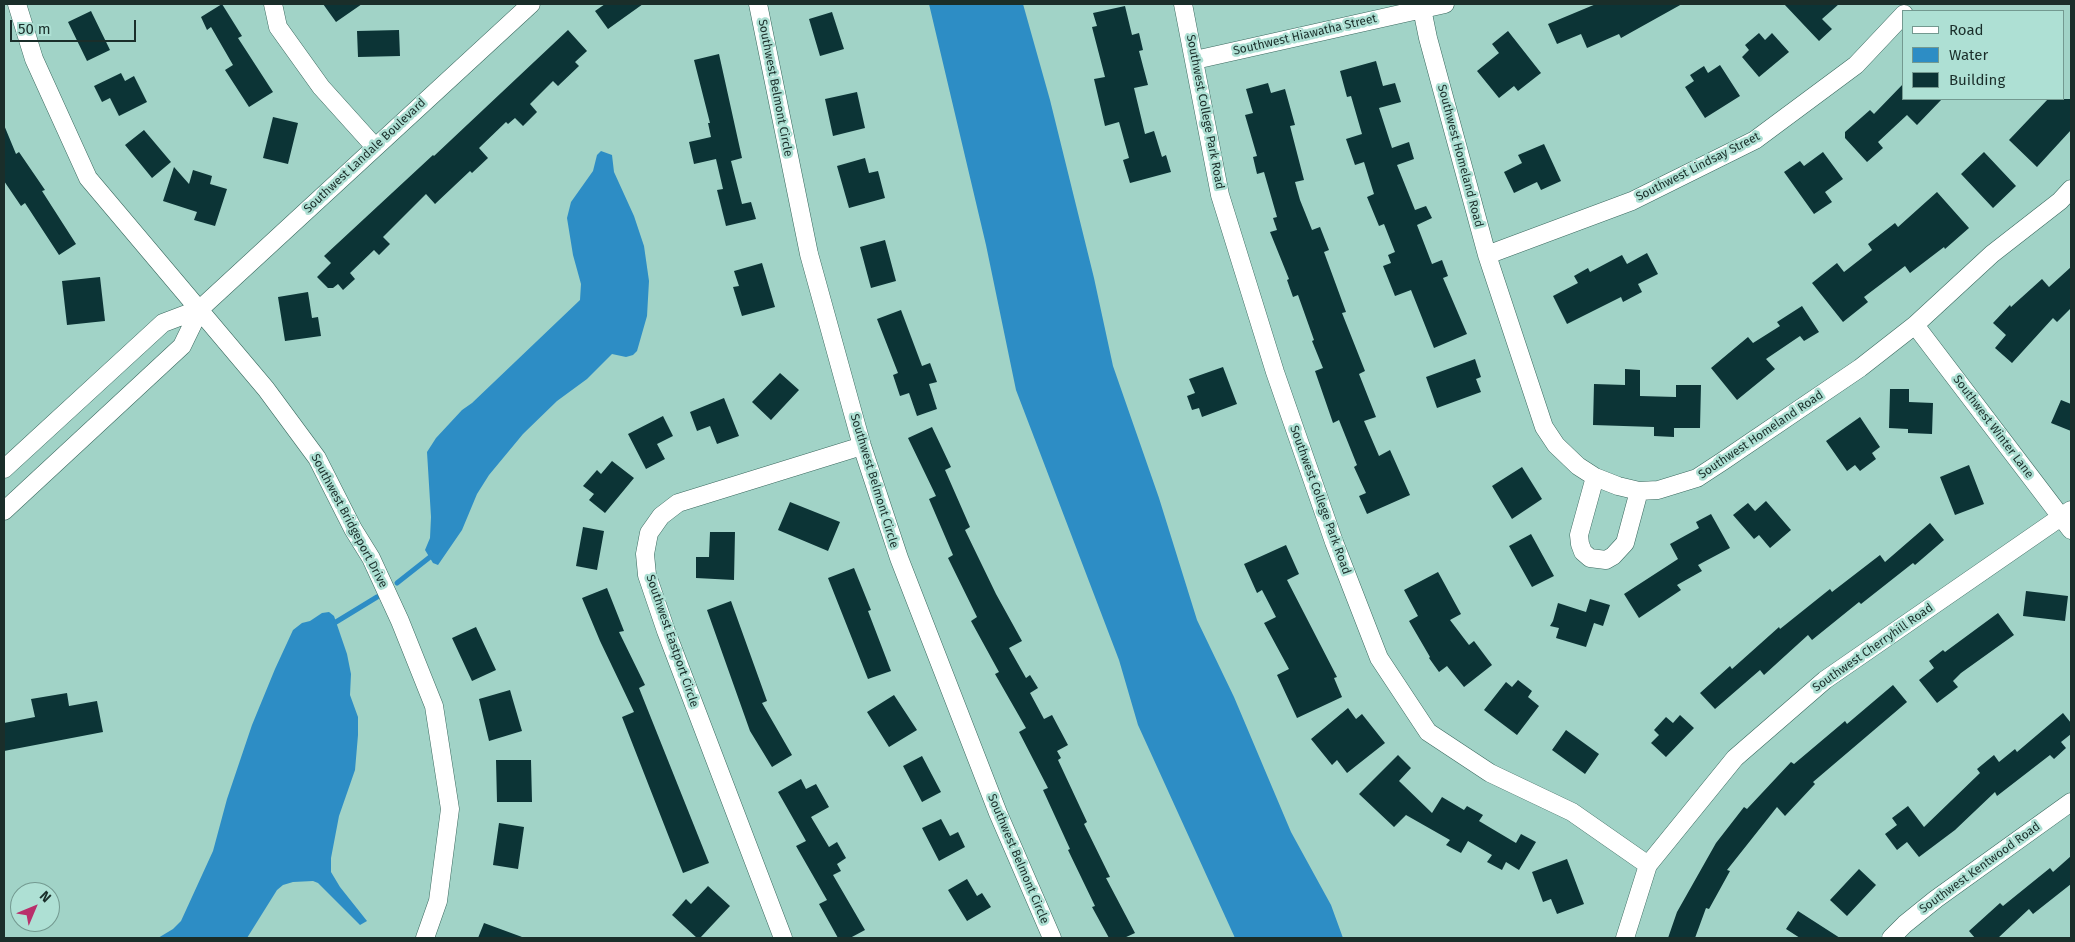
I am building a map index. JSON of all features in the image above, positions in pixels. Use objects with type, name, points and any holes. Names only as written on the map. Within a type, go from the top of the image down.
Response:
[{"type":"street","name":"Southwest Bridgeport Drive","points":[[17,4],[34,59],[88,178],[266,389],[317,458],[353,528],[371,558],[400,621],[434,706],[450,809],[438,901],[425,938]]},
{"type":"street","points":[[273,4],[278,27],[321,87],[375,147]]},
{"type":"street","name":"Southwest Landale Boulevard","points":[[4,512],[182,346],[200,309],[531,4]]},
{"type":"street","name":"Southwest Belmont Circle","points":[[758,4],[809,254],[862,446],[899,558],[998,814],[1052,938]]},
{"type":"street","name":"Southwest College Park Road","points":[[1183,4],[1220,195],[1275,372],[1379,658],[1428,732],[1490,773],[1572,812],[1648,865]]},
{"type":"street","name":"Southwest Hiawatha Street","points":[[1195,60],[1422,6],[1445,4]]},
{"type":"street","name":"Southwest Homeland Road","points":[[1422,6],[1428,38],[1487,255],[1544,427],[1556,446],[1578,466],[1595,477],[1618,486],[1639,490],[1658,490],[1697,478],[1860,368],[1915,325],[1992,254],[2060,201],[2071,189]]},
{"type":"street","name":"Southwest Lindsay Street","points":[[1487,255],[1632,200],[1755,140],[1856,65],[1902,16]]},
{"type":"street","name":"Southwest Landale Boulevard","points":[[4,469],[163,323],[200,309]]},
{"type":"street","name":"Southwest Winter Lane","points":[[1915,325],[2068,519]]},
{"type":"street","name":"Southwest Eastport Circle","points":[[782,938],[666,631],[647,575],[645,554],[650,533],[661,516],[678,503],[862,446]]},
{"type":"street","points":[[1595,477],[1579,535],[1583,552],[1590,558],[1606,560],[1626,543],[1639,490]]},
{"type":"street","name":"Southwest Cherryhill Road","points":[[1625,938],[1648,865],[1735,758],[1825,680],[2068,519]]},
{"type":"street","name":"Southwest Kentwood Road","points":[[1891,938],[1936,898],[2071,802]]},
{"type":"water","points":[[929,4],[1023,4],[1050,100],[1094,278],[1113,366],[1159,498],[1197,620],[1234,697],[1291,832],[1331,905],[1343,938],[1235,938],[1138,725],[1119,660],[1016,390],[986,245]]},
{"type":"water","points":[[601,151],[612,155],[614,172],[634,216],[644,246],[649,281],[647,316],[637,351],[633,355],[626,357],[612,354],[587,379],[557,401],[523,434],[489,475],[477,494],[462,530],[438,565],[433,563],[425,550],[430,538],[431,517],[427,452],[436,438],[462,410],[472,403],[580,300],[581,284],[573,255],[567,218],[571,202],[593,171],[597,155]]},
{"type":"water","points":[[329,612],[334,616],[347,654],[351,674],[350,695],[358,717],[355,770],[339,816],[331,858],[331,872],[340,887],[367,921],[360,925],[318,883],[313,881],[293,882],[283,885],[277,890],[247,938],[158,938],[173,929],[181,921],[213,851],[227,799],[252,725],[293,630],[322,613]]},
{"type":"building","points":[[222,4],[242,36],[238,38],[273,92],[249,107],[225,70],[233,65],[211,27],[207,30],[201,17]]},
{"type":"building","points":[[323,4],[362,4],[336,22]]},
{"type":"building","points":[[605,4],[643,4],[608,29],[595,11]]},
{"type":"building","points":[[1596,4],[1682,4],[1621,38],[1619,34],[1587,48],[1581,34],[1557,44],[1548,24]]},
{"type":"building","points":[[1784,4],[1839,4],[1822,19],[1832,29],[1819,41]]},
{"type":"building","points":[[1125,6],[1132,35],[1139,33],[1143,50],[1139,51],[1148,85],[1134,88],[1145,134],[1154,131],[1162,157],[1166,155],[1171,172],[1130,183],[1123,160],[1129,158],[1119,122],[1105,126],[1094,79],[1105,77],[1092,27],[1097,26],[1093,13]]},
{"type":"building","points":[[91,11],[110,50],[87,61],[68,22]]},
{"type":"building","points":[[832,12],[844,49],[820,56],[809,19]]},
{"type":"building","points":[[399,30],[400,56],[358,57],[357,31]]},
{"type":"building","points":[[568,30],[587,51],[575,62],[579,66],[558,86],[553,81],[530,104],[537,112],[523,126],[515,118],[508,124],[506,122],[479,148],[488,158],[472,173],[470,171],[435,204],[426,194],[383,237],[390,244],[379,255],[374,250],[350,273],[355,279],[343,290],[338,284],[333,288],[328,288],[317,277],[331,263],[324,256]]},
{"type":"building","points":[[1508,31],[1541,73],[1518,91],[1514,86],[1499,98],[1477,71],[1499,53],[1492,44]]},
{"type":"building","points":[[1759,33],[1765,40],[1772,33],[1789,52],[1759,77],[1742,57],[1749,50],[1745,45]]},
{"type":"building","points":[[719,54],[742,158],[731,161],[742,204],[751,202],[756,219],[726,226],[717,190],[723,189],[716,159],[694,164],[689,142],[711,137],[708,123],[710,123],[694,60]]},
{"type":"building","points":[[1376,61],[1383,86],[1395,83],[1401,102],[1379,108],[1392,148],[1409,142],[1414,159],[1397,165],[1415,210],[1426,206],[1432,218],[1417,225],[1432,264],[1442,260],[1448,276],[1443,278],[1467,334],[1434,348],[1411,290],[1395,296],[1383,266],[1391,263],[1388,255],[1395,252],[1384,224],[1379,226],[1367,197],[1374,194],[1364,162],[1355,165],[1346,139],[1362,134],[1351,96],[1347,97],[1340,71]]},
{"type":"building","points":[[1720,65],[1740,96],[1705,118],[1685,87],[1694,81],[1690,75],[1704,66],[1708,73]]},
{"type":"building","points":[[121,73],[125,81],[134,76],[147,102],[119,116],[110,98],[102,102],[94,86]]},
{"type":"building","points":[[1268,83],[1271,93],[1285,89],[1295,125],[1290,126],[1304,180],[1295,182],[1312,230],[1320,227],[1329,250],[1324,252],[1346,312],[1342,313],[1365,371],[1359,374],[1376,417],[1364,421],[1379,456],[1390,450],[1410,495],[1367,514],[1359,496],[1366,493],[1354,467],[1357,465],[1339,420],[1333,423],[1315,371],[1323,368],[1312,341],[1314,340],[1298,295],[1293,297],[1287,280],[1289,279],[1270,232],[1277,230],[1273,218],[1277,217],[1264,172],[1257,174],[1253,157],[1257,156],[1245,115],[1253,113],[1246,89]]},
{"type":"building","points":[[1902,85],[1902,100],[1941,100],[1917,125],[1907,115],[1878,142],[1883,148],[1867,162],[1845,138],[1845,132],[1870,110],[1874,114]]},
{"type":"building","points":[[857,92],[865,128],[833,136],[825,99]]},
{"type":"building","points":[[2071,99],[2071,130],[2037,167],[2009,140],[2047,100]]},
{"type":"building","points":[[273,117],[298,123],[288,164],[263,158]]},
{"type":"building","points":[[4,125],[16,154],[19,152],[45,190],[42,191],[76,244],[59,255],[25,203],[21,206],[4,181]]},
{"type":"building","points":[[144,130],[171,162],[152,178],[125,145]]},
{"type":"building","points":[[1544,144],[1561,181],[1541,190],[1537,182],[1514,193],[1504,172],[1522,163],[1518,155]]},
{"type":"building","points":[[1823,152],[1843,179],[1825,192],[1832,202],[1814,214],[1784,172],[1800,161],[1804,166]]},
{"type":"building","points":[[1984,152],[2016,186],[1993,208],[1961,174]]},
{"type":"building","points":[[865,158],[869,173],[878,171],[885,198],[849,208],[837,166]]},
{"type":"building","points":[[174,167],[189,184],[193,170],[212,176],[210,184],[227,189],[215,226],[194,220],[197,212],[163,201]]},
{"type":"building","points":[[1937,192],[1969,228],[1945,249],[1944,247],[1910,273],[1905,266],[1864,297],[1868,302],[1843,322],[1812,283],[1837,263],[1844,272],[1872,250],[1868,244],[1895,223],[1898,227]]},
{"type":"building","points":[[885,240],[896,281],[871,288],[860,247]]},
{"type":"building","points":[[1647,253],[1658,274],[1638,284],[1642,292],[1623,302],[1621,297],[1567,324],[1553,296],[1578,283],[1574,276],[1588,268],[1590,272],[1622,255],[1627,264]]},
{"type":"building","points":[[762,263],[775,307],[742,316],[733,287],[739,286],[734,271]]},
{"type":"building","points":[[2071,267],[2071,308],[2057,322],[2053,318],[2012,363],[1995,348],[2006,335],[1993,323],[2010,305],[2011,307],[2042,279],[2049,287]]},
{"type":"building","points":[[100,277],[105,321],[67,325],[62,281]]},
{"type":"building","points":[[308,292],[312,318],[318,317],[321,336],[285,341],[278,297]]},
{"type":"building","points":[[1802,306],[1819,332],[1804,341],[1800,336],[1766,359],[1775,369],[1737,400],[1711,368],[1748,337],[1753,343],[1780,326],[1777,322]]},
{"type":"building","points":[[901,310],[922,366],[930,363],[937,382],[929,384],[937,409],[917,416],[909,393],[900,396],[893,375],[898,373],[877,319]]},
{"type":"building","points":[[1475,359],[1481,377],[1476,379],[1481,392],[1437,408],[1426,377]]},
{"type":"building","points":[[1223,367],[1237,404],[1202,417],[1199,408],[1192,410],[1187,396],[1195,393],[1189,379]]},
{"type":"building","points":[[1625,369],[1640,370],[1640,396],[1676,397],[1676,385],[1701,385],[1700,428],[1674,428],[1674,437],[1654,436],[1654,427],[1593,425],[1594,384],[1625,385]]},
{"type":"building","points":[[780,373],[799,390],[771,420],[752,402]]},
{"type":"building","points":[[1890,389],[1909,389],[1909,402],[1933,403],[1932,434],[1908,433],[1908,429],[1889,428]]},
{"type":"building","points":[[724,398],[739,436],[717,444],[710,426],[697,431],[690,412]]},
{"type":"building","points":[[2061,400],[2071,404],[2071,431],[2051,423]]},
{"type":"building","points":[[663,416],[673,436],[657,444],[665,459],[646,469],[628,434]]},
{"type":"building","points":[[1860,417],[1880,447],[1872,453],[1876,459],[1860,471],[1855,465],[1847,471],[1826,441]]},
{"type":"building","points":[[932,427],[951,467],[945,470],[970,527],[965,530],[996,594],[1022,641],[1009,648],[1026,678],[1030,675],[1038,688],[1030,693],[1044,719],[1052,715],[1068,745],[1057,751],[1061,758],[1058,760],[1087,822],[1084,824],[1110,877],[1106,878],[1135,933],[1124,938],[1109,938],[1092,907],[1095,906],[1068,850],[1070,849],[1043,790],[1048,788],[1019,732],[1026,728],[995,674],[999,672],[971,621],[977,617],[948,558],[953,555],[929,499],[936,496],[908,438]]},
{"type":"building","points":[[612,461],[634,478],[605,513],[589,500],[594,494],[583,486],[597,470],[601,474]]},
{"type":"building","points":[[1969,465],[1984,504],[1955,515],[1940,477]]},
{"type":"building","points":[[1522,467],[1542,499],[1512,519],[1492,486]]},
{"type":"building","points":[[1766,501],[1791,530],[1770,548],[1759,535],[1754,539],[1733,515],[1748,503],[1755,511]]},
{"type":"building","points":[[790,502],[840,522],[828,551],[778,530]]},
{"type":"building","points":[[1711,514],[1730,548],[1698,565],[1702,571],[1677,585],[1681,590],[1639,618],[1624,594],[1678,559],[1670,544],[1699,528],[1696,522]]},
{"type":"building","points":[[1930,523],[1944,540],[1915,565],[1913,563],[1861,604],[1859,602],[1812,640],[1808,635],[1764,675],[1760,670],[1715,709],[1700,693],[1730,666],[1732,669],[1779,627],[1780,629],[1830,589],[1832,592],[1880,555],[1885,562]]},
{"type":"building","points":[[583,527],[604,531],[597,570],[576,566]]},
{"type":"building","points":[[710,532],[735,532],[734,580],[696,578],[696,557],[709,557]]},
{"type":"building","points":[[1531,534],[1554,576],[1532,587],[1509,546]]},
{"type":"building","points":[[1286,545],[1299,574],[1287,580],[1337,677],[1334,678],[1342,697],[1297,718],[1277,675],[1289,669],[1264,623],[1276,617],[1262,590],[1257,593],[1244,564]]},
{"type":"building","points":[[854,568],[871,610],[868,611],[891,671],[868,679],[828,578]]},
{"type":"building","points":[[1438,572],[1461,614],[1450,620],[1469,645],[1474,641],[1492,665],[1464,687],[1447,666],[1439,672],[1429,658],[1409,621],[1418,616],[1404,590]]},
{"type":"building","points":[[607,588],[624,631],[619,632],[645,685],[639,688],[709,863],[683,873],[622,717],[634,712],[582,598]]},
{"type":"building","points":[[2026,591],[2068,596],[2065,621],[2023,616]]},
{"type":"building","points":[[1590,599],[1610,605],[1603,626],[1594,623],[1586,647],[1556,638],[1559,628],[1550,626],[1558,603],[1586,612]]},
{"type":"building","points":[[731,601],[767,701],[762,703],[792,755],[772,767],[750,731],[707,610]]},
{"type":"building","points":[[1998,613],[2014,635],[1961,673],[1953,681],[1958,687],[1937,703],[1919,680],[1934,668],[1929,661],[1943,650],[1945,652]]},
{"type":"building","points":[[476,627],[496,670],[472,681],[452,638]]},
{"type":"building","points":[[1518,680],[1532,691],[1528,697],[1539,706],[1517,735],[1484,710],[1506,682],[1512,687]]},
{"type":"building","points":[[1893,685],[1907,702],[1813,782],[1815,784],[1785,816],[1777,807],[1727,870],[1730,871],[1709,909],[1706,908],[1695,938],[1668,938],[1677,912],[1716,843],[1744,807],[1747,809],[1791,762],[1794,764],[1845,721],[1847,724]]},
{"type":"building","points":[[510,690],[522,731],[489,741],[479,699]]},
{"type":"building","points":[[67,693],[69,706],[97,701],[103,732],[4,751],[4,723],[35,717],[31,699]]},
{"type":"building","points":[[894,695],[917,730],[889,747],[867,712]]},
{"type":"building","points":[[1348,708],[1356,719],[1362,714],[1385,743],[1347,773],[1337,760],[1332,765],[1311,739]]},
{"type":"building","points":[[2063,713],[2071,723],[2071,734],[2061,742],[2066,748],[2054,759],[2050,755],[1997,796],[1995,792],[1955,830],[1919,857],[1907,842],[1897,850],[1885,834],[1897,825],[1892,818],[1908,806],[1924,827],[1980,773],[1977,769],[1994,755],[1999,762],[2015,749],[2017,752]]},
{"type":"building","points":[[1680,715],[1694,728],[1666,757],[1651,743],[1659,735],[1654,730],[1666,717],[1673,723]]},
{"type":"building","points":[[1566,730],[1599,754],[1585,774],[1552,750]]},
{"type":"building","points":[[1398,755],[1411,768],[1399,781],[1432,813],[1442,797],[1464,810],[1467,806],[1483,815],[1479,821],[1516,843],[1521,834],[1536,842],[1519,870],[1506,862],[1502,870],[1487,862],[1492,855],[1468,841],[1461,853],[1446,845],[1450,840],[1406,815],[1394,827],[1359,794]]},
{"type":"building","points":[[922,756],[941,792],[922,802],[903,766]]},
{"type":"building","points":[[496,760],[531,760],[532,802],[497,802]]},
{"type":"building","points":[[801,779],[806,789],[816,784],[829,807],[811,817],[829,847],[837,842],[846,858],[837,864],[841,871],[833,875],[865,930],[850,938],[838,938],[819,904],[827,900],[796,846],[806,841],[778,792]]},
{"type":"building","points":[[941,819],[950,836],[958,832],[965,847],[939,861],[922,828]]},
{"type":"building","points":[[499,823],[524,827],[518,869],[493,865]]},
{"type":"building","points":[[2071,856],[2071,884],[2033,914],[2029,909],[1998,938],[1975,938],[1969,931],[2000,903],[2003,906],[2050,868],[2053,872]]},
{"type":"building","points":[[1567,859],[1584,904],[1557,914],[1551,899],[1543,902],[1532,872]]},
{"type":"building","points":[[1859,869],[1876,885],[1847,916],[1830,900]]},
{"type":"building","points":[[967,879],[977,896],[982,893],[991,907],[967,921],[948,890]]},
{"type":"building","points":[[708,886],[730,906],[700,938],[697,938],[672,915],[686,899],[691,904]]},
{"type":"building","points":[[1798,911],[1840,938],[1800,938],[1786,929]]},
{"type":"building","points":[[484,923],[522,937],[522,938],[478,938]]},
{"type":"waterway","points":[[397,583],[430,557]]},
{"type":"waterway","points":[[336,622],[377,597]]}]
